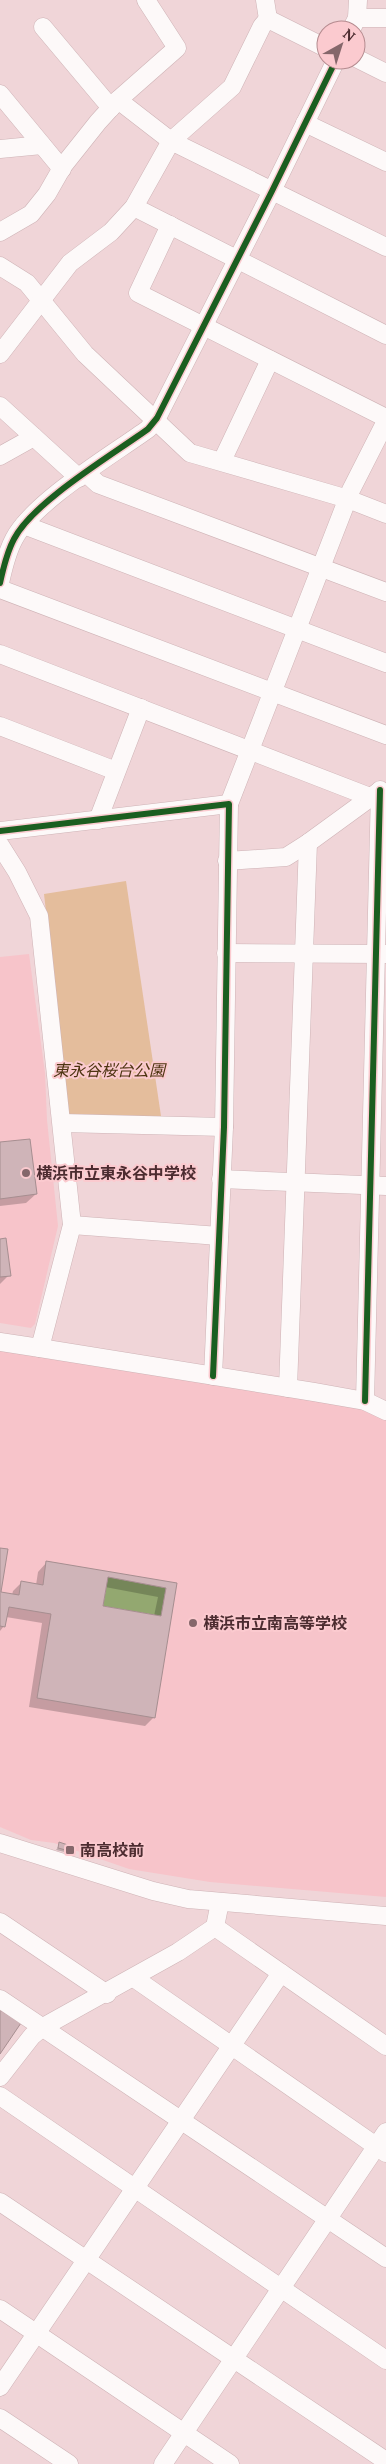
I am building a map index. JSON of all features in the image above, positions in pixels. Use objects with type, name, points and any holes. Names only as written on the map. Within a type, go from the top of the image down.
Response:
[{"type":"street","points":[[0,232],[30,214],[47,194],[62,169],[114,104],[177,48],[146,0]]},
{"type":"street","points":[[0,354],[70,262],[111,232],[134,208],[170,141],[232,87],[262,26],[268,19],[265,0]]},
{"type":"street","points":[[355,16],[386,18]]},
{"type":"street","points":[[268,19],[316,43]]},
{"type":"street","points":[[43,27],[114,104],[170,141],[386,247]]},
{"type":"street","points":[[366,63],[386,73]]},
{"type":"street","points":[[0,583],[14,539],[31,515],[51,498],[148,429],[155,420],[272,191],[331,70]]},
{"type":"street","points":[[0,94],[62,169]]},
{"type":"street","points":[[305,122],[386,162]]},
{"type":"street","points":[[0,149],[42,145]]},
{"type":"street","points":[[134,208],[386,335]]},
{"type":"street","points":[[170,225],[138,294],[386,420],[348,499],[229,804],[224,1127],[213,1376]]},
{"type":"street","points":[[0,266],[27,283],[85,354],[190,453],[348,499],[386,514]]},
{"type":"street","points":[[222,462],[270,360]]},
{"type":"street","points":[[0,406],[34,437],[82,476],[98,484],[321,566],[386,592]]},
{"type":"street","points":[[0,456],[34,437]]},
{"type":"street","points":[[24,525],[386,663]]},
{"type":"street","points":[[0,589],[386,735]]},
{"type":"street","points":[[0,654],[251,750],[379,791]]},
{"type":"street","points":[[98,820],[141,708]]},
{"type":"street","points":[[0,726],[116,772]]},
{"type":"street","points":[[227,861],[286,857],[308,844],[379,791]]},
{"type":"street","points":[[366,1402],[378,1186],[381,954],[379,791]]},
{"type":"street","points":[[0,831],[229,804]]},
{"type":"street","points":[[288,1388],[308,844]]},
{"type":"street","points":[[0,845],[17,872],[39,916],[72,1225],[40,1348]]},
{"type":"street","points":[[226,953],[381,954]]},
{"type":"street","points":[[62,1123],[224,1127]]},
{"type":"street","points":[[221,1179],[378,1186]]},
{"type":"street","points":[[72,1225],[219,1236]]},
{"type":"street","points":[[0,1342],[288,1388],[366,1402],[386,1411]]},
{"type":"street","points":[[0,1843],[153,1892],[188,1899],[386,1916]]},
{"type":"street","points":[[0,2077],[32,2036],[43,2027],[107,1994],[178,1952],[215,1927],[220,1902]]},
{"type":"street","points":[[0,1922],[107,1994]]},
{"type":"street","points":[[215,1927],[386,2046]]},
{"type":"street","points":[[0,2387],[282,1973]]},
{"type":"street","points":[[134,1978],[232,2046],[383,2144],[328,2219],[163,2464]]},
{"type":"street","points":[[0,1999],[386,2258]]},
{"type":"street","points":[[0,2096],[386,2360]]},
{"type":"street","points":[[0,2202],[384,2460]]},
{"type":"street","points":[[0,2309],[230,2464]]},
{"type":"street","points":[[0,2418],[69,2464]]},
{"type":"shaded area","name":"横浜市立東永谷中学校","points":[[29,954],[45,1073],[47,1120],[58,1226],[35,1324],[31,1328],[0,1323],[0,957]]},
{"type":"shaded area","name":"横浜市立南高等学校","points":[[0,1345],[367,1408],[386,1420],[386,1897],[210,1882],[129,1869],[54,1843],[31,1840],[0,1827]]},
{"type":"shaded area","points":[[108,1577],[166,1588],[161,1616],[103,1606]]},
{"type":"green space","name":"東永谷桜台公園","points":[[126,881],[161,1116],[69,1117],[44,894]]},
{"type":"building","points":[[30,1139],[37,1194],[0,1199],[0,1142]]},
{"type":"building","points":[[6,1238],[11,1276],[0,1277],[0,1239]]},
{"type":"building","points":[[0,1548],[8,1549],[1,1592],[19,1595],[21,1581],[43,1585],[46,1561],[177,1583],[155,1718],[37,1698],[51,1614],[9,1607],[5,1627],[0,1626]],"holes":[[[108,1577],[166,1588],[161,1616],[103,1606]]]},
{"type":"building","points":[[59,1842],[74,1847],[73,1852],[58,1848]]},
{"type":"building","points":[[0,2010],[21,2023],[0,2054]]},
{"type":"cycle path","points":[[0,583],[9,549],[14,539],[38,510],[95,465],[148,429],[157,418],[331,70]]},
{"type":"cycle path","points":[[365,1401],[380,790]]},
{"type":"cycle path","points":[[0,831],[229,804],[224,1127],[213,1376]]},
{"type":"place","name":"横浜市立東永谷中学校","points":[[26,1173]]},
{"type":"place","name":"横浜市立南高等学校","points":[[193,1623]]},
{"type":"place","name":"南高校前","points":[[70,1850]]}]
